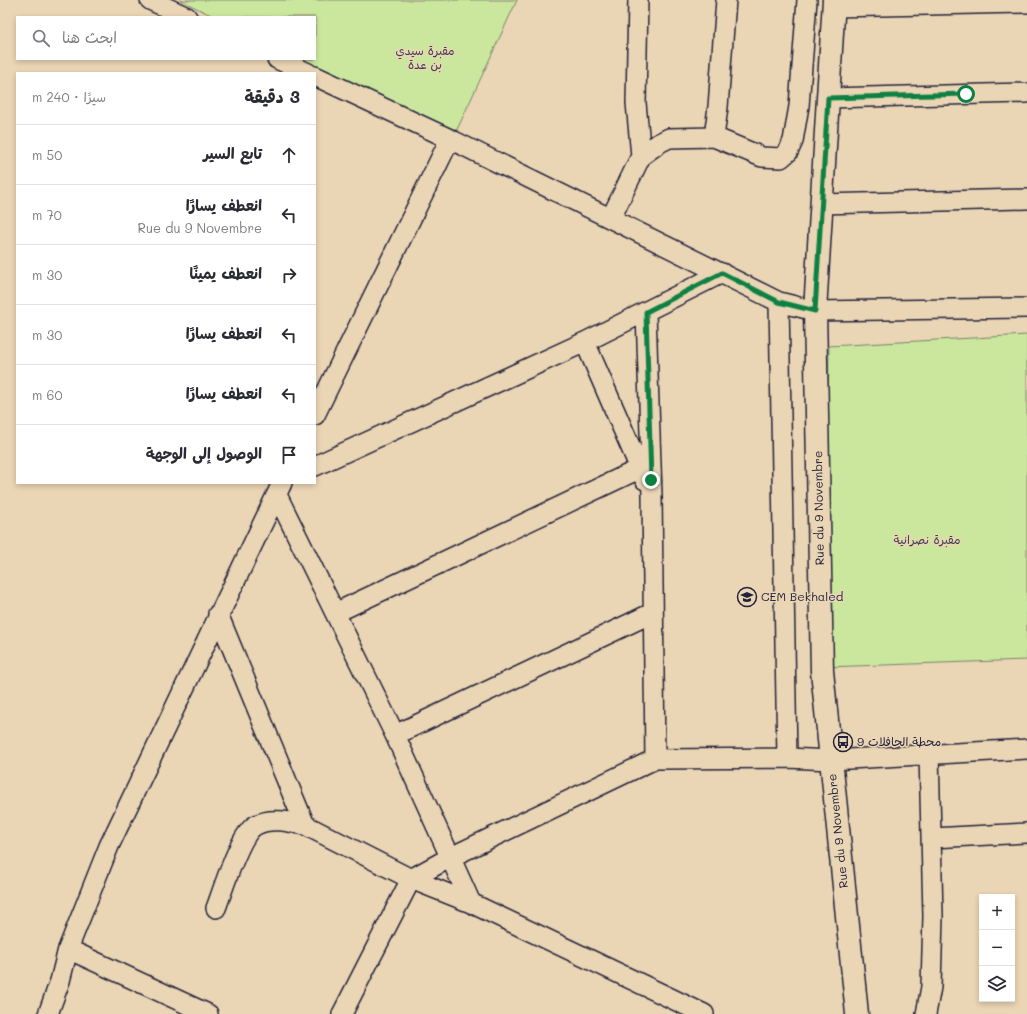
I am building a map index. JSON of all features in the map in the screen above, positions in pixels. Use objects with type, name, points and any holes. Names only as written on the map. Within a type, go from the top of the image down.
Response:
[{"type":"main road","name":"Rue du 9 Novembre","points":[[834,4],[815,311],[822,671],[857,1014]]},
{"type":"street","points":[[150,0],[185,16]]},
{"type":"street","points":[[638,0],[636,103],[641,156]]},
{"type":"street","points":[[714,137],[718,107],[726,0]]},
{"type":"street","points":[[611,218],[641,156],[659,143],[669,138],[714,137],[762,157],[781,158],[788,152],[793,141],[798,106],[807,0]]},
{"type":"street","points":[[834,4],[1027,2]]},
{"type":"street","points":[[279,60],[306,72]]},
{"type":"street","points":[[316,76],[450,139],[779,302],[815,311],[1027,308]]},
{"type":"street","points":[[828,98],[1027,93]]},
{"type":"street","points":[[316,413],[450,139]]},
{"type":"street","points":[[821,204],[1027,200]]},
{"type":"street","points":[[316,466],[585,342],[722,273]]},
{"type":"street","points":[[779,302],[787,758]]},
{"type":"street","points":[[646,312],[652,495],[652,613],[655,759]]},
{"type":"street","points":[[585,342],[639,469],[652,495]]},
{"type":"street","points":[[335,613],[639,469]]},
{"type":"street","points":[[279,489],[335,613],[395,735],[470,903]]},
{"type":"street","points":[[48,1014],[60,981],[68,948],[109,846],[218,614],[279,489]]},
{"type":"street","points":[[395,735],[652,613]]},
{"type":"street","points":[[218,614],[305,825]]},
{"type":"street","points":[[342,1014],[411,879],[449,858],[655,759],[787,758],[831,760],[1027,749]]},
{"type":"street","points":[[926,1014],[931,987],[932,838],[928,754]]},
{"type":"street","points":[[216,908],[242,842],[256,825],[279,820],[305,825],[411,879],[470,903],[704,1014]]},
{"type":"street","points":[[932,838],[1027,832]]},
{"type":"street","points":[[68,948],[208,1014]]},
{"type":"green space","name":"مقبرة سيدي بن عدة","points":[[180,0],[517,0],[454,136],[301,60],[316,60],[316,16],[213,16]]},
{"type":"green space","name":"مقبرة نصرانية","points":[[1027,335],[1027,660],[825,667],[829,346]]},
{"type":"place","name":"CEM Bekhaled","points":[[747,597]]},
{"type":"place","name":"محطة الحافلات 9","points":[[843,742]]},
{"type":"route","points":[[651,480],[646,312],[722,273],[779,302],[815,311],[828,98],[966,94]]}]
